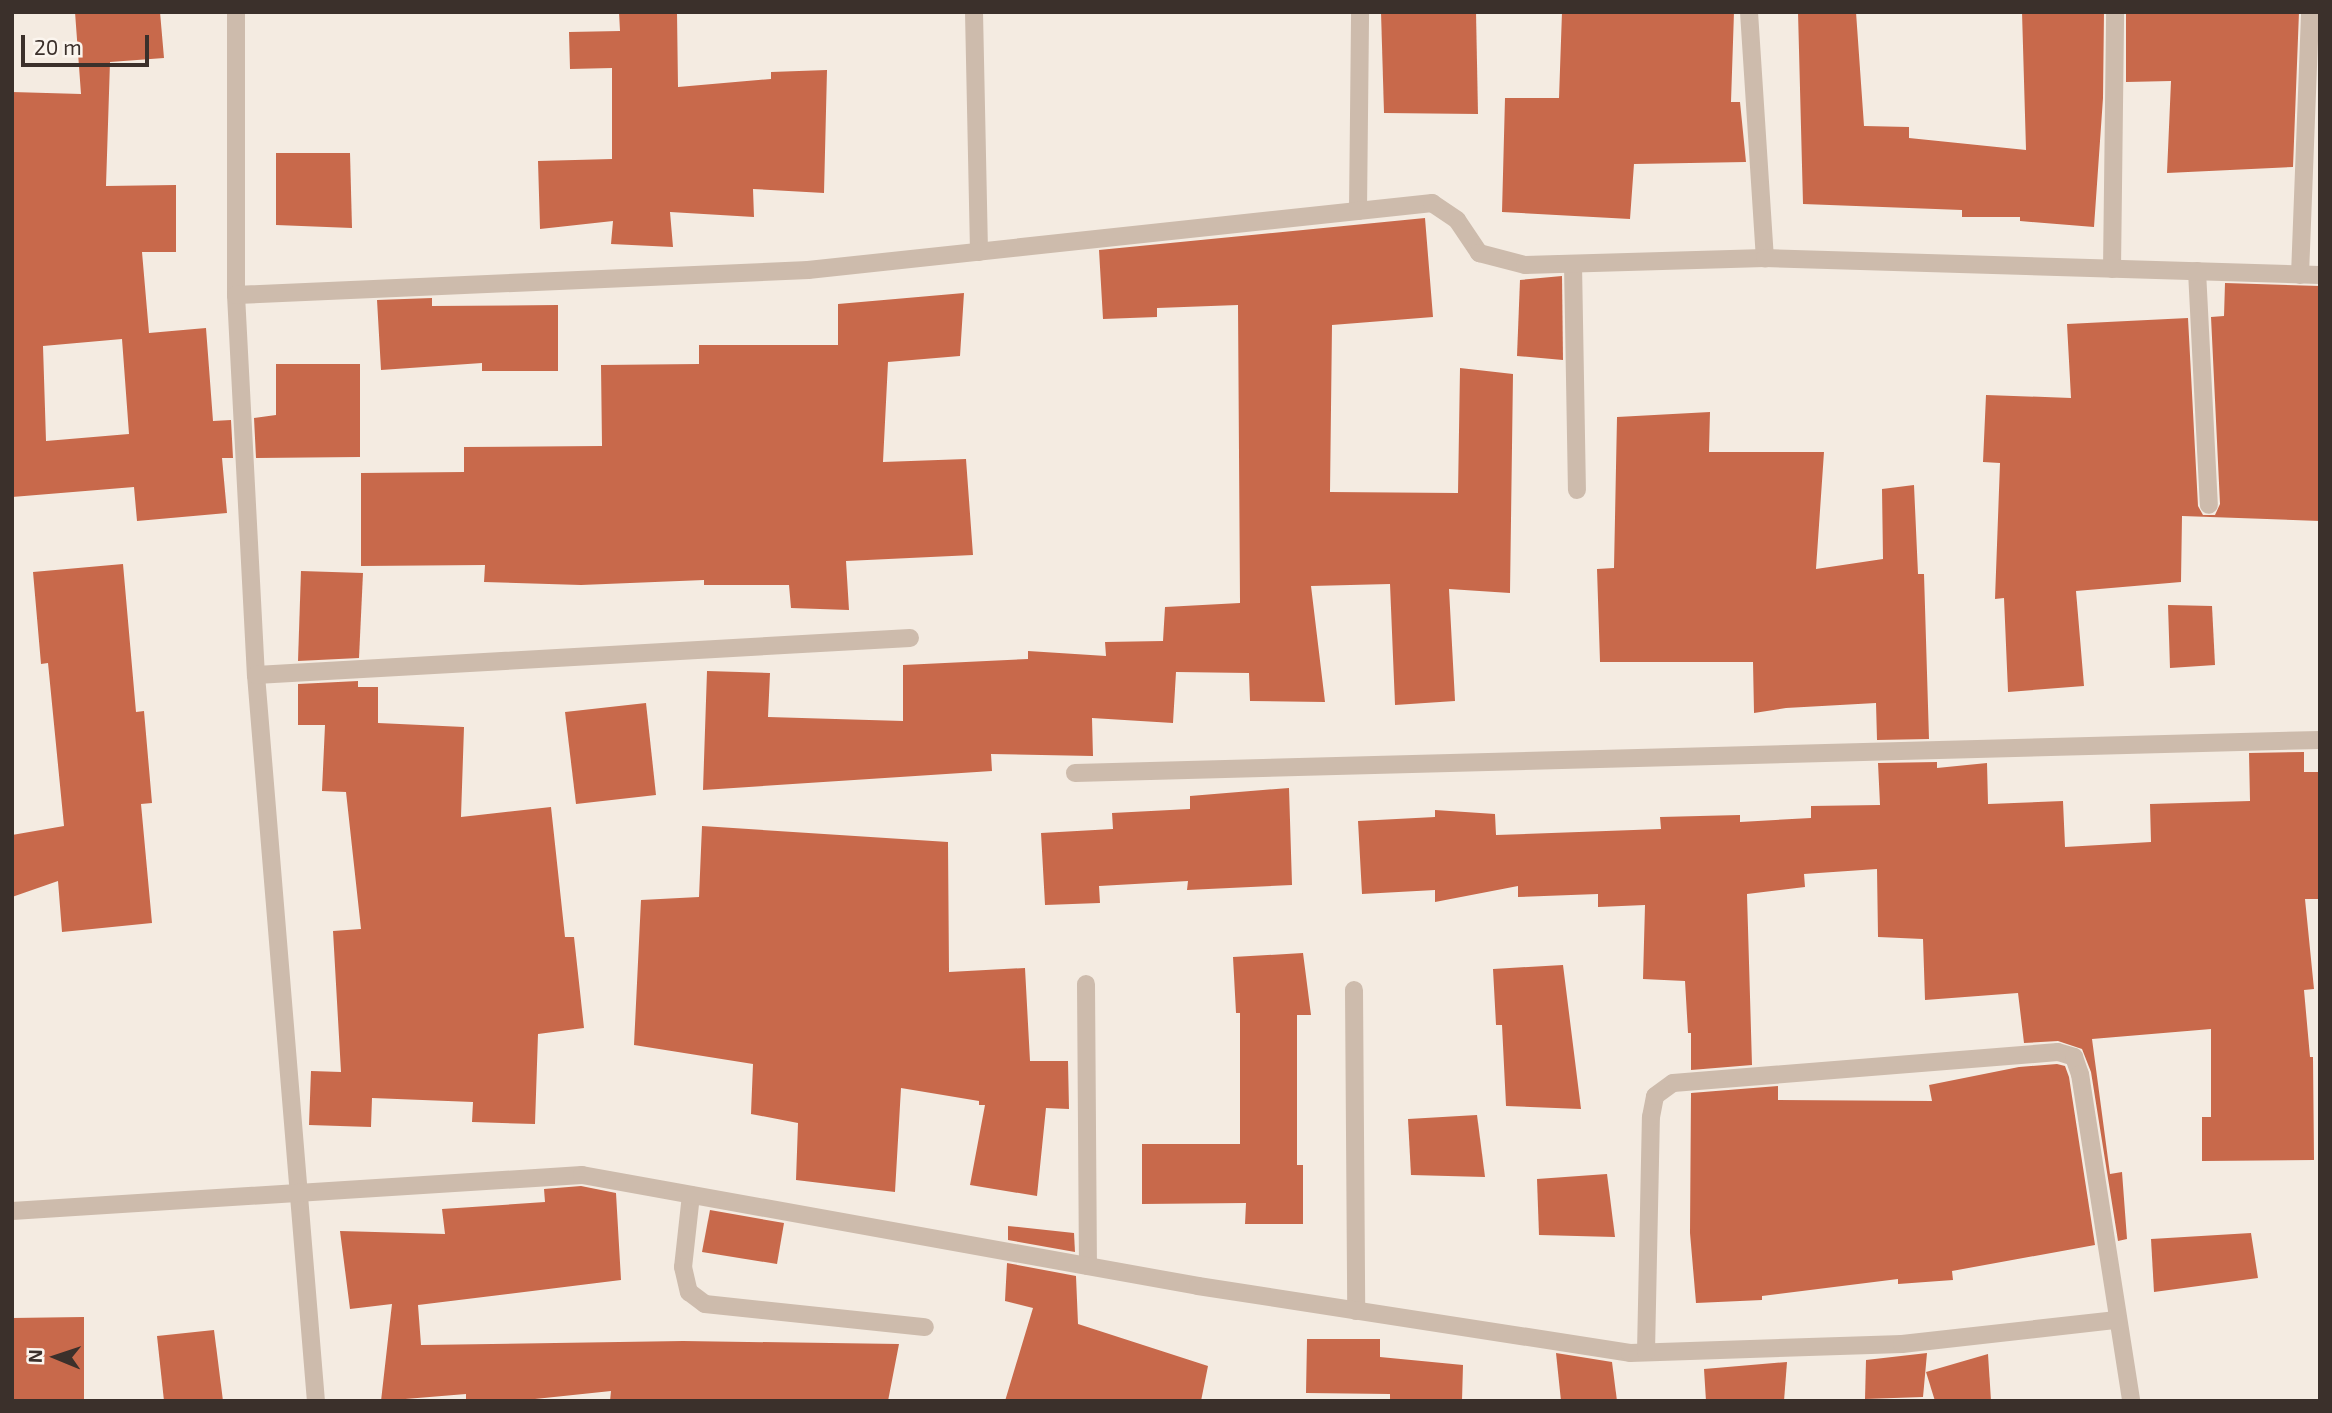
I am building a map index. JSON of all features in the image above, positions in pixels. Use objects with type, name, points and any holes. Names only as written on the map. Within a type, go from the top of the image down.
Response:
[{"type":"street","points":[[236,12],[236,295],[256,675],[316,1401]]},
{"type":"street","points":[[974,12],[979,252]]},
{"type":"street","points":[[1358,211],[1360,12]]},
{"type":"street","points":[[1749,12],[1765,258]]},
{"type":"street","points":[[2112,269],[2115,12]]},
{"type":"street","points":[[2300,275],[2310,12]]},
{"type":"street","points":[[236,295],[808,270],[1432,203],[1457,220],[1479,253],[1525,265],[1765,258],[2320,275]]},
{"type":"street","points":[[1573,264],[1577,490]]},
{"type":"street","points":[[2197,271],[2209,505]]},
{"type":"street","points":[[256,675],[910,638]]},
{"type":"street","points":[[1074,773],[2320,740]]},
{"type":"street","points":[[1086,984],[1088,1266]]},
{"type":"street","points":[[1354,990],[1356,1311]]},
{"type":"street","points":[[1646,1352],[1651,1117],[1655,1096],[1673,1083],[1682,1082],[2058,1052],[2074,1057],[2080,1074],[2131,1401]]},
{"type":"street","points":[[12,1211],[582,1175],[1088,1266],[1630,1353],[1902,1344],[2117,1320]]},
{"type":"street","points":[[691,1195],[683,1267],[689,1292],[705,1304],[925,1327]]},
{"type":"building","points":[[75,12],[160,12],[164,58],[110,62],[106,186],[176,185],[176,252],[142,252],[149,333],[206,328],[213,421],[231,420],[233,458],[222,458],[227,513],[137,521],[134,487],[12,497],[12,92],[81,94]],"holes":[[[122,339],[129,434],[46,441],[43,346]]]},
{"type":"building","points":[[619,12],[677,12],[678,87],[771,79],[771,72],[827,70],[824,193],[753,189],[754,217],[670,212],[673,247],[611,244],[613,221],[540,229],[538,161],[612,159],[612,68],[570,69],[569,32],[620,31]]},
{"type":"building","points":[[1381,12],[1476,12],[1478,114],[1384,113]]},
{"type":"building","points":[[1562,12],[1734,12],[1731,102],[1740,102],[1746,162],[1634,164],[1630,219],[1502,212],[1505,98],[1559,98]]},
{"type":"building","points":[[1798,12],[1856,12],[1864,126],[1909,127],[1909,138],[2026,150],[2022,12],[2104,12],[2103,98],[2094,227],[2020,221],[2020,217],[1962,217],[1962,210],[1803,204]]},
{"type":"building","points":[[2126,12],[2299,12],[2293,167],[2167,173],[2171,81],[2126,82]]},
{"type":"building","points":[[276,153],[350,153],[352,228],[276,225]]},
{"type":"building","points":[[1425,218],[1433,317],[1332,325],[1330,492],[1458,493],[1460,368],[1513,374],[1510,593],[1449,589],[1455,701],[1395,705],[1390,584],[1311,586],[1325,702],[1250,701],[1249,673],[1176,672],[1173,723],[1092,718],[1093,756],[991,754],[992,771],[703,790],[707,671],[770,673],[768,717],[903,721],[903,665],[1028,659],[1028,651],[1106,656],[1105,642],[1163,641],[1165,607],[1240,603],[1238,305],[1157,308],[1157,317],[1103,319],[1099,250]]},
{"type":"building","points":[[1562,276],[1563,360],[1517,356],[1520,280]]},
{"type":"building","points":[[2225,283],[2320,286],[2320,521],[2182,516],[2181,582],[2076,591],[2084,686],[2008,692],[2004,598],[1995,599],[2000,463],[1983,462],[1986,395],[2071,398],[2067,324],[2188,318],[2198,506],[2203,515],[2215,515],[2220,504],[2211,317],[2224,316]]},
{"type":"building","points":[[964,293],[960,356],[888,362],[883,462],[966,459],[973,555],[846,561],[849,610],[791,608],[789,585],[704,585],[704,580],[581,585],[484,582],[485,565],[361,566],[361,473],[464,472],[464,447],[602,446],[601,365],[699,364],[699,345],[838,345],[838,304]]},
{"type":"building","points":[[432,298],[432,306],[558,305],[558,371],[482,371],[482,363],[381,370],[377,300]]},
{"type":"building","points":[[276,364],[360,364],[360,457],[256,458],[254,418],[276,415]]},
{"type":"building","points":[[1710,412],[1709,452],[1824,452],[1816,569],[1883,559],[1882,489],[1914,485],[1918,574],[1924,574],[1929,739],[1877,740],[1876,703],[1786,708],[1754,713],[1753,662],[1600,662],[1597,569],[1614,568],[1617,417]]},
{"type":"building","points":[[123,564],[136,712],[144,711],[152,803],[141,804],[152,923],[62,932],[58,881],[12,897],[12,835],[64,826],[48,663],[41,664],[33,572]]},
{"type":"building","points":[[301,571],[363,573],[359,658],[298,661]]},
{"type":"building","points":[[2168,605],[2212,606],[2215,665],[2170,668]]},
{"type":"building","points":[[358,681],[358,687],[378,687],[378,723],[464,727],[461,817],[551,807],[565,937],[574,937],[584,1028],[538,1034],[535,1124],[472,1122],[473,1102],[372,1098],[371,1127],[309,1125],[311,1071],[341,1072],[333,931],[361,929],[346,792],[322,791],[325,725],[298,725],[298,684]]},
{"type":"building","points":[[646,703],[656,795],[576,804],[565,712]]},
{"type":"building","points":[[2304,752],[2304,772],[2320,772],[2320,899],[2305,899],[2314,989],[2304,990],[2310,1057],[2313,1057],[2314,1160],[2202,1161],[2202,1117],[2211,1117],[2211,1029],[2092,1039],[2110,1174],[2122,1172],[2127,1239],[2118,1241],[2091,1072],[2082,1049],[2058,1041],[2024,1043],[2018,993],[1925,1000],[1923,939],[1878,937],[1877,869],[1804,874],[1805,887],[1747,894],[1752,1065],[1691,1070],[1691,1033],[1688,1033],[1685,981],[1643,979],[1645,905],[1598,907],[1598,894],[1518,897],[1518,886],[1435,902],[1435,890],[1362,894],[1358,821],[1435,817],[1435,810],[1495,814],[1496,835],[1661,829],[1660,817],[1740,815],[1740,822],[1811,818],[1811,806],[1880,805],[1878,763],[1937,762],[1937,768],[1987,763],[1988,804],[2063,801],[2065,847],[2151,842],[2150,804],[2250,801],[2249,753]]},
{"type":"building","points":[[1289,788],[1292,885],[1187,890],[1188,881],[1099,886],[1100,903],[1045,905],[1041,833],[1113,829],[1112,813],[1190,809],[1190,796]]},
{"type":"building","points":[[702,826],[948,842],[949,972],[1025,968],[1030,1061],[1068,1061],[1069,1109],[1046,1108],[1037,1196],[970,1185],[985,1105],[979,1105],[979,1101],[901,1088],[895,1192],[796,1180],[798,1123],[751,1114],[753,1064],[634,1045],[641,900],[699,897]]},
{"type":"building","points":[[1303,953],[1311,1015],[1297,1015],[1297,1165],[1303,1165],[1303,1224],[1245,1224],[1246,1203],[1142,1204],[1142,1144],[1240,1144],[1240,1013],[1236,1013],[1233,957]]},
{"type":"building","points":[[1563,965],[1581,1109],[1506,1106],[1502,1025],[1496,1025],[1493,969]]},
{"type":"building","points":[[2057,1064],[2065,1066],[2069,1077],[2095,1245],[1952,1271],[1953,1280],[1898,1284],[1898,1279],[1762,1296],[1762,1300],[1696,1303],[1690,1233],[1691,1093],[1778,1086],[1778,1100],[1932,1101],[1929,1085],[2019,1067]]},
{"type":"building","points":[[1477,1115],[1485,1177],[1411,1175],[1408,1119]]},
{"type":"building","points":[[1607,1174],[1615,1237],[1539,1235],[1537,1179]]},
{"type":"building","points":[[581,1186],[616,1193],[621,1280],[418,1305],[421,1345],[683,1341],[899,1344],[888,1401],[610,1401],[611,1391],[516,1401],[466,1401],[466,1394],[381,1401],[392,1304],[350,1309],[340,1231],[445,1234],[442,1209],[545,1202],[544,1189]]},
{"type":"building","points":[[710,1210],[784,1223],[777,1264],[702,1252]]},
{"type":"building","points":[[1008,1226],[1074,1233],[1075,1252],[1008,1240]]},
{"type":"building","points":[[2251,1233],[2258,1278],[2154,1292],[2151,1239]]},
{"type":"building","points":[[1007,1263],[1076,1276],[1078,1324],[1208,1366],[1201,1401],[1005,1401],[1033,1308],[1005,1301]]},
{"type":"building","points":[[84,1317],[84,1401],[12,1401],[12,1318]]},
{"type":"building","points":[[214,1330],[223,1401],[164,1401],[157,1336]]},
{"type":"building","points":[[1307,1339],[1380,1339],[1380,1357],[1463,1365],[1462,1401],[1390,1401],[1390,1394],[1306,1393]]},
{"type":"building","points":[[1556,1353],[1612,1362],[1617,1401],[1561,1401]]},
{"type":"building","points":[[1927,1353],[1923,1397],[1865,1399],[1866,1360]]},
{"type":"building","points":[[1988,1354],[1991,1401],[1935,1401],[1926,1372]]},
{"type":"building","points":[[1787,1362],[1784,1401],[1706,1401],[1704,1369]]}]
